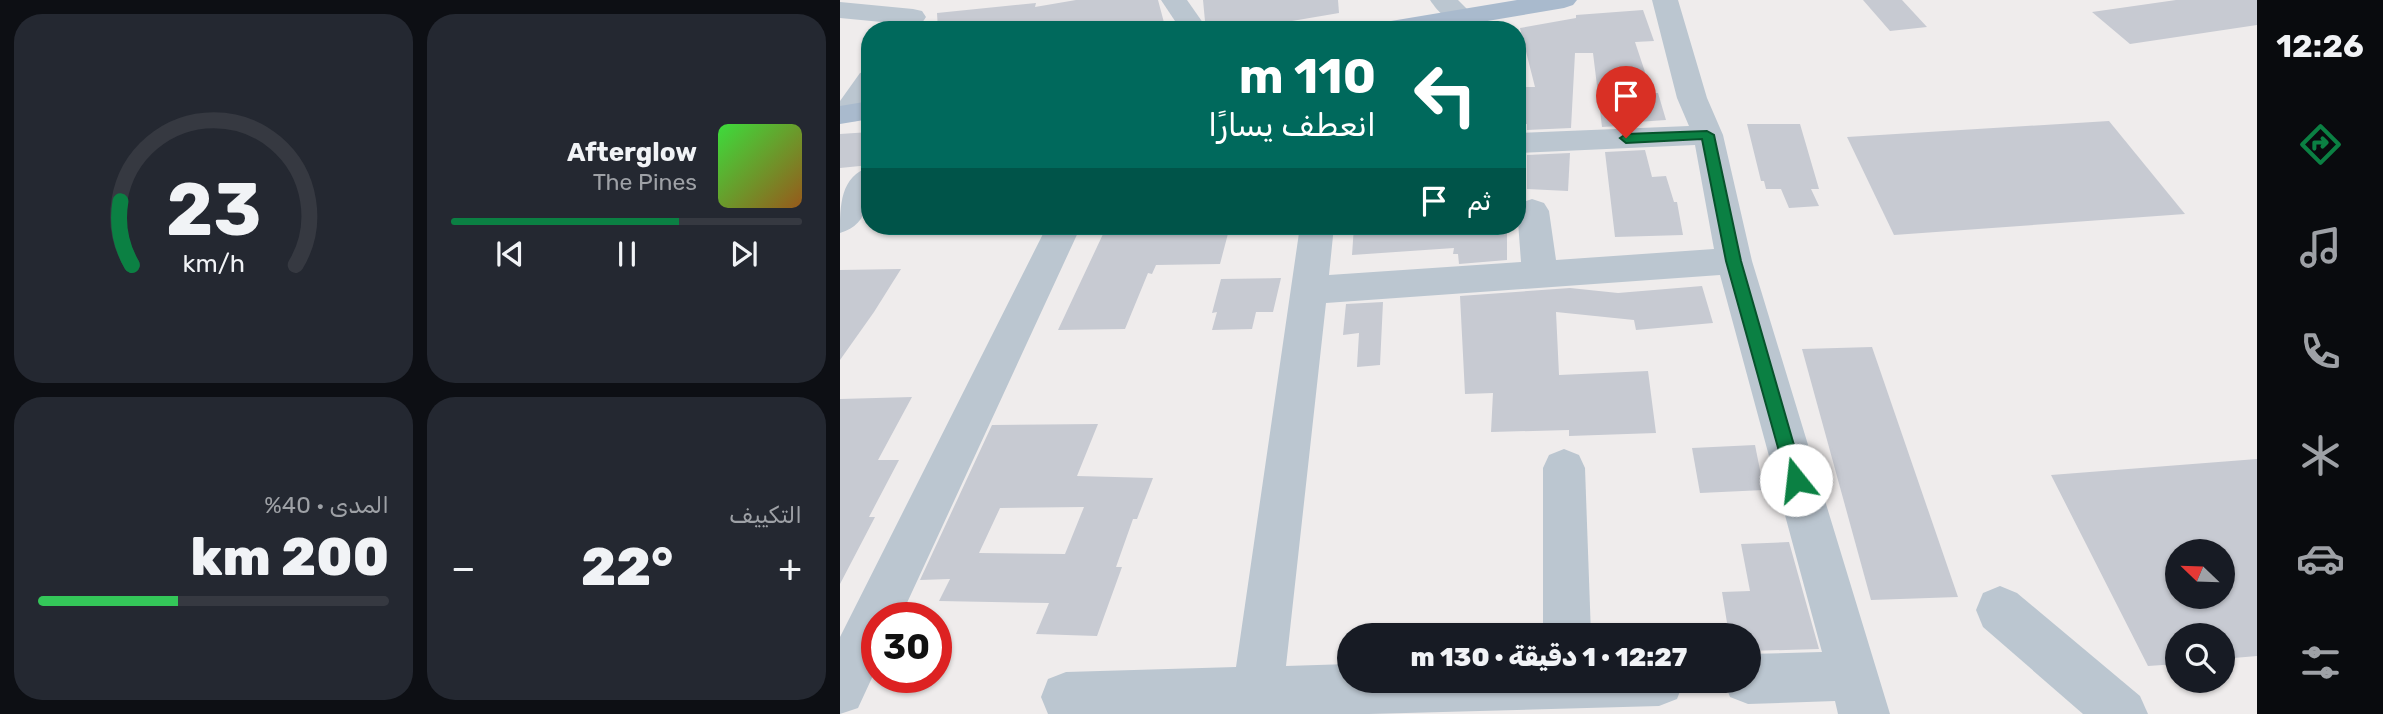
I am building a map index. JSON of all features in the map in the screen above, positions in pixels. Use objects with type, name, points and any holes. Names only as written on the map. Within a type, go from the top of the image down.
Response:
[{"type":"main road","points":[[1444,21],[1564,0]]},
{"type":"street","points":[[1174,0],[1189,21]]},
{"type":"street","points":[[1443,0],[1463,18]]},
{"type":"street","points":[[1665,0],[1692,98],[1707,135],[1734,261],[1859,695],[1761,681]]},
{"type":"street","points":[[840,10],[915,16]]},
{"type":"street","points":[[852,113],[861,96]]},
{"type":"street","points":[[1526,143],[1707,135]]},
{"type":"street","points":[[840,221],[861,191]]},
{"type":"street","points":[[1532,211],[1540,272]]},
{"type":"street","points":[[840,690],[1060,235]]},
{"type":"street","points":[[1258,691],[1316,235]]},
{"type":"street","points":[[1309,290],[1540,272],[1734,261]]},
{"type":"street","points":[[1564,467],[1567,623]]},
{"type":"street","points":[[2000,610],[2122,714]]},
{"type":"street","points":[[1066,698],[1258,691],[1337,685]]},
{"type":"building","points":[[1076,0],[1158,0],[1164,21],[937,21],[937,13],[1036,3],[1035,7]]},
{"type":"building","points":[[1203,0],[1338,0],[1339,13],[1292,21],[1205,21]]},
{"type":"building","points":[[1863,0],[1902,0],[1927,27],[1890,31]]},
{"type":"building","points":[[2176,0],[2257,0],[2257,25],[2130,44],[2092,12]]},
{"type":"building","points":[[1643,10],[1654,41],[1635,42],[1652,93],[1658,93],[1666,120],[1602,127],[1593,53],[1575,53],[1571,128],[1527,130],[1526,87],[1535,87],[1526,52],[1526,27],[1576,18],[1576,15]]},
{"type":"building","points":[[2109,121],[2185,214],[1894,235],[1847,137]]},
{"type":"building","points":[[1747,124],[1800,124],[1819,189],[1811,189],[1819,206],[1789,208],[1781,189],[1766,189],[1764,181],[1761,181]]},
{"type":"building","points":[[861,133],[861,166],[840,168],[840,134]]},
{"type":"building","points":[[1645,150],[1652,177],[1666,176],[1674,202],[1677,202],[1683,235],[1615,237],[1605,152]]},
{"type":"building","points":[[1570,153],[1568,191],[1527,189],[1527,155]]},
{"type":"building","points":[[1103,235],[1228,235],[1220,264],[1156,265],[1152,274],[1148,273],[1125,329],[1058,330]]},
{"type":"building","points":[[1353,235],[1507,235],[1507,260],[1459,264],[1458,254],[1453,254],[1454,248],[1352,255]]},
{"type":"building","points":[[901,269],[874,312],[840,360],[840,270]]},
{"type":"building","points":[[1281,278],[1273,312],[1256,312],[1252,329],[1212,330],[1217,312],[1212,313],[1221,279]]},
{"type":"building","points":[[1702,286],[1713,323],[1636,330],[1634,320],[1556,312],[1559,375],[1648,371],[1656,433],[1569,436],[1569,430],[1491,432],[1493,393],[1465,394],[1460,296],[1570,288],[1618,293]]},
{"type":"building","points":[[1383,302],[1380,365],[1357,367],[1359,333],[1343,335],[1346,304]]},
{"type":"building","points":[[1872,347],[1958,597],[1871,600],[1802,349]]},
{"type":"building","points":[[912,397],[878,460],[899,460],[869,517],[875,517],[840,584],[840,399]]},
{"type":"building","points":[[1098,424],[1077,476],[1153,478],[1137,519],[1133,519],[1116,567],[1122,567],[1097,636],[1036,634],[1049,603],[939,601],[950,579],[920,580],[992,425]],"holes":[[[1084,507],[1065,554],[979,553],[1000,508]]]},
{"type":"building","points":[[1755,445],[1764,490],[1700,493],[1692,448]]},
{"type":"building","points":[[2257,459],[2257,656],[2235,658],[2235,623],[2165,623],[2165,665],[2148,666],[2051,475]]},
{"type":"building","points":[[1789,542],[1819,649],[1761,651],[1761,623],[1727,623],[1722,592],[1750,591],[1741,544]]},
{"type":"route","points":[[1626,138],[1707,135],[1734,261],[1796,480]]}]
